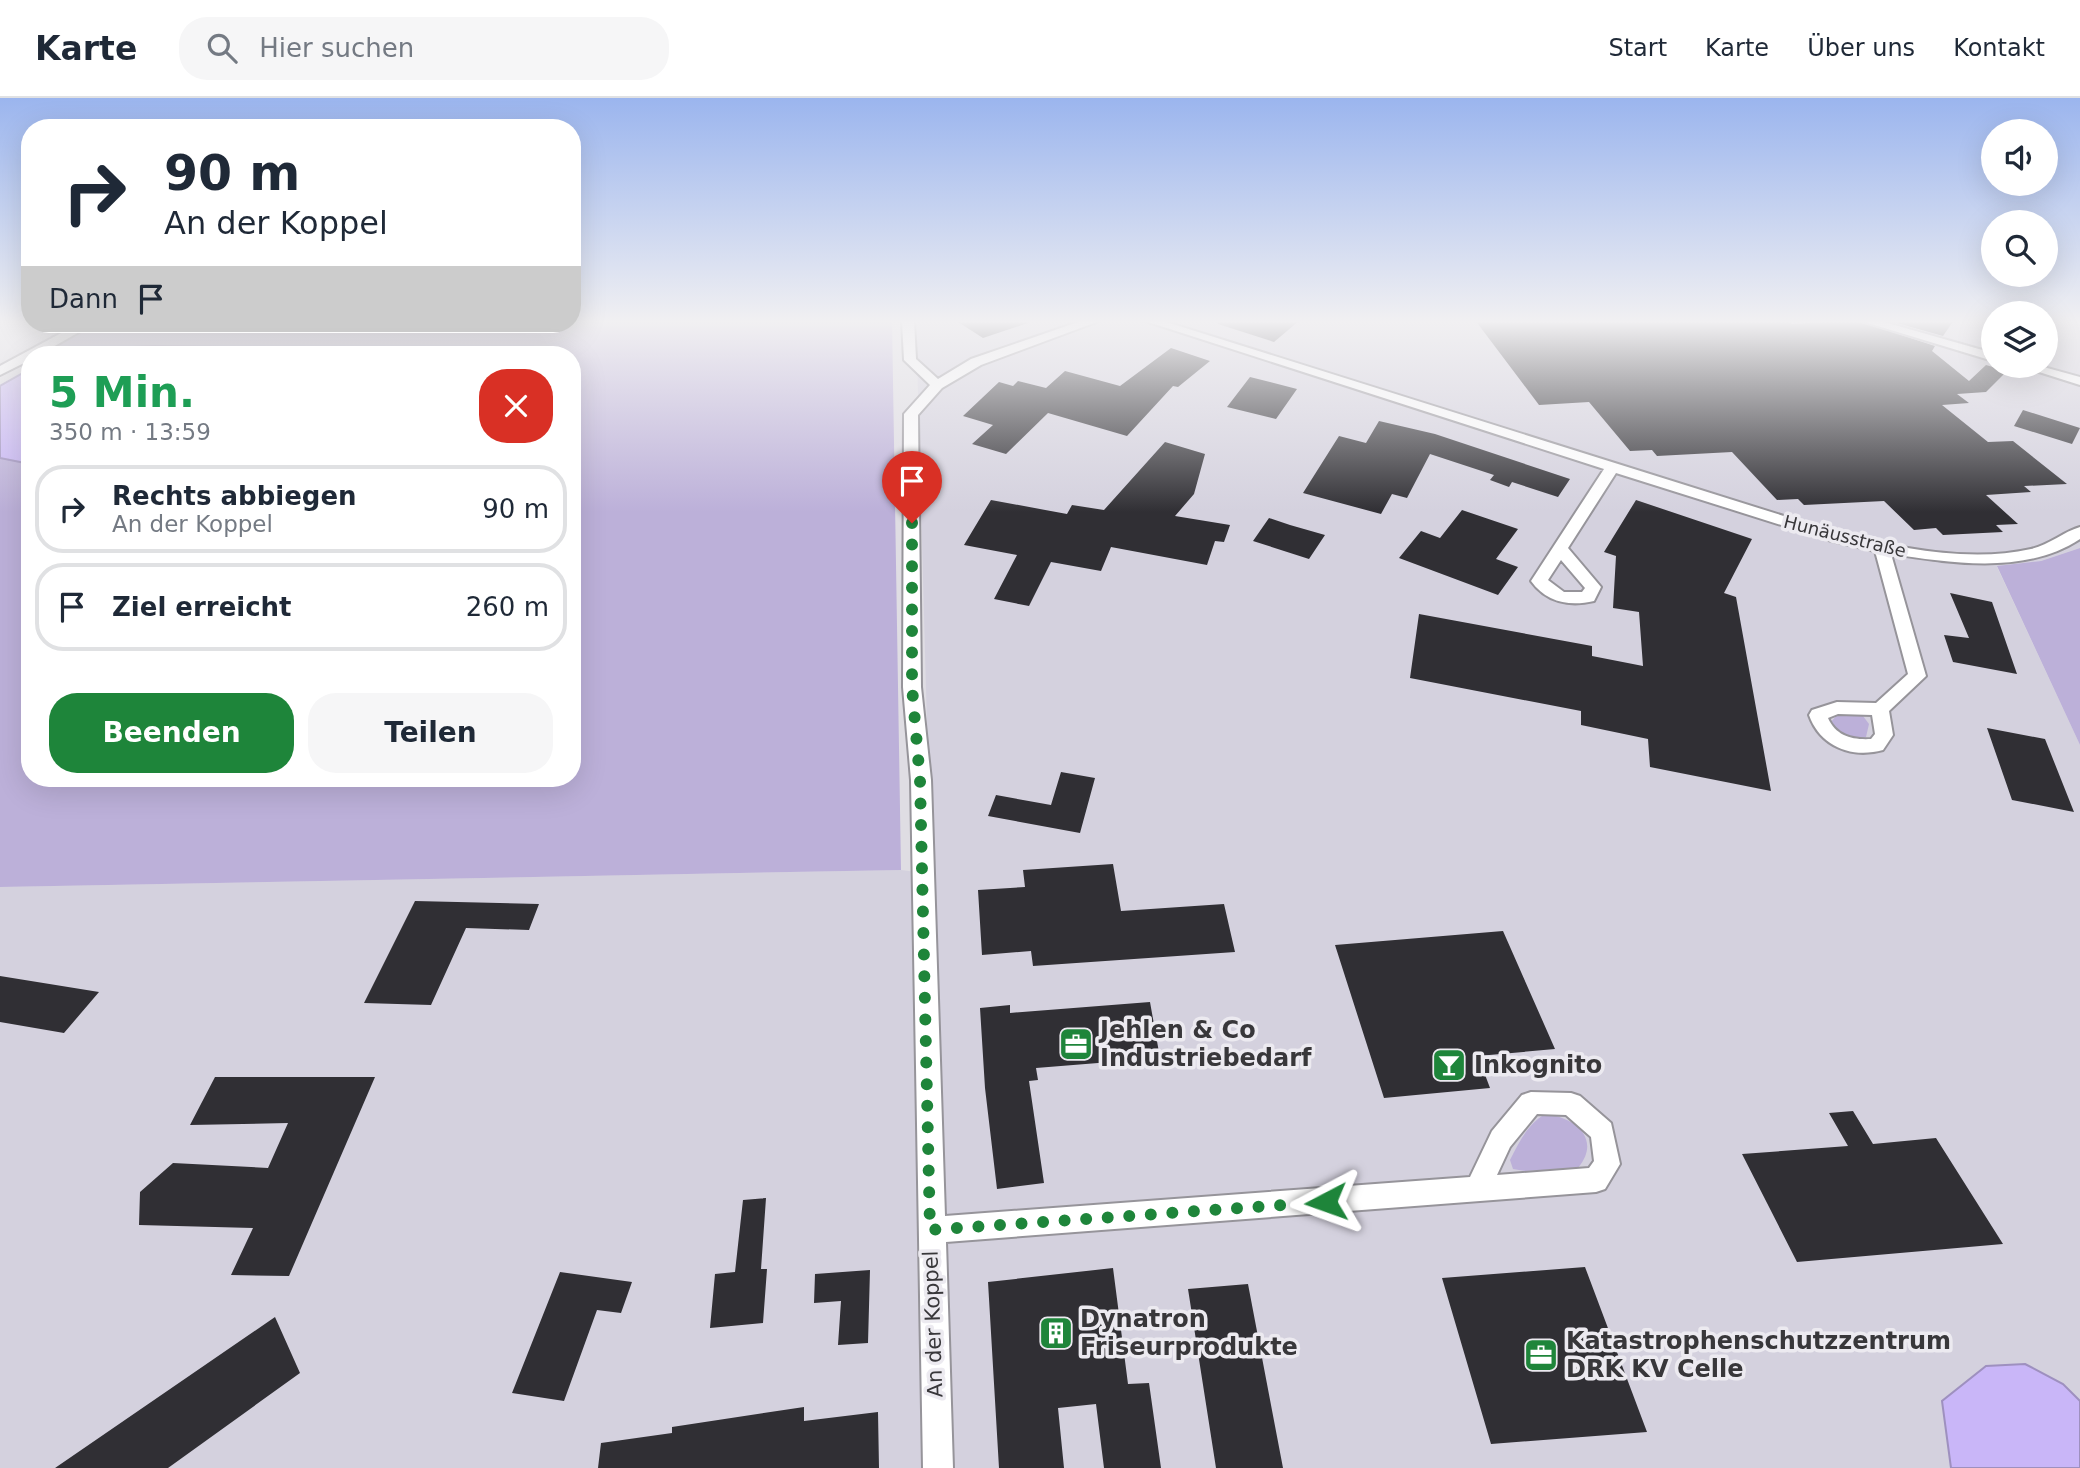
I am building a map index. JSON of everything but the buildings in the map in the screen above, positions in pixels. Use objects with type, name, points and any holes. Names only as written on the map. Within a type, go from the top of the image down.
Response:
[{"type":"street","name":"Hunäusstraße","points":[[1350,384],[1837,538],[1882,549],[1947,559],[2005,557],[2053,548],[2080,532]]},
{"type":"street","name":"An der Koppel","points":[[937,385],[911,414],[912,687],[920,780],[938,1468]]},
{"type":"street","points":[[1560,549],[1612,467]]},
{"type":"street","points":[[1880,709],[1917,676],[1882,549]]},
{"type":"street","points":[[930,1230],[1476,1191],[1597,1180],[1606,1164],[1602,1131],[1571,1104],[1531,1103],[1501,1139],[1476,1191]]},
{"type":"shaded area","points":[[21,384],[21,462],[0,458],[0,386]]},
{"type":"shaded area","points":[[581,384],[893,384],[901,870],[0,887],[0,458],[21,462],[21,787],[581,787]]},
{"type":"shaded area","points":[[918,384],[2080,384],[2080,548],[2041,561],[1997,567],[2080,745],[2080,1468],[0,1468],[0,887],[901,870],[931,874]]},
{"type":"shaded area","points":[[2080,548],[2080,745],[1997,566],[2041,561]]},
{"type":"shaded area","points":[[1836,716],[1863,716],[1869,724],[1866,737],[1859,739],[1835,730],[1831,722]]},
{"type":"shaded area","points":[[1545,1114],[1566,1120],[1582,1131],[1586,1139],[1585,1157],[1578,1168],[1525,1171],[1513,1169],[1510,1160],[1521,1140],[1533,1123]]},
{"type":"shaded area","points":[[2025,1364],[2063,1384],[2080,1401],[2080,1468],[1951,1468],[1942,1401],[1986,1366]]},
{"type":"place","name":"Jehlen & Co Industriebedarf","points":[[1076,1044]]},
{"type":"place","name":"Inkognito","points":[[1449,1065]]},
{"type":"place","name":"Dynatron Friseurprodukte","points":[[1056,1333]]},
{"type":"place","name":"Katastrophenschutzzentrum DRK KV Celle","points":[[1541,1355]]},
{"type":"route","points":[[912,523],[912,687],[920,780],[930,1230],[1326,1202]]}]
